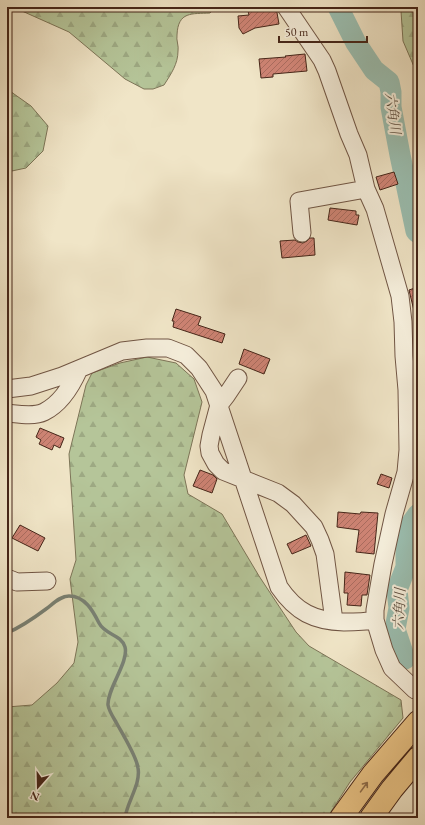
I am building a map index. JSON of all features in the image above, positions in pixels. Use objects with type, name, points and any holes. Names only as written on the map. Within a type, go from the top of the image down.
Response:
[{"type":"highway","points":[[341,818],[373,774],[418,722]]},
{"type":"highway","points":[[370,818],[418,758]]},
{"type":"street","points":[[286,7],[322,60],[327,71],[358,155],[366,189],[375,209],[400,296],[407,390],[408,450],[406,472],[394,514],[375,610],[375,620],[384,650],[392,668],[415,690]]},
{"type":"street","points":[[302,233],[299,201],[366,189]]},
{"type":"street","points":[[7,389],[31,386],[62,376],[122,350],[168,348],[186,355],[200,368],[214,391],[279,587],[286,597],[304,613],[317,618],[363,623],[375,620]]},
{"type":"street","points":[[7,413],[23,414],[43,412],[55,404],[72,383],[79,369]]},
{"type":"street","points":[[238,378],[218,405],[209,446],[210,453],[216,464],[223,471],[278,493],[298,508],[314,528],[320,540],[324,554],[334,621]]},
{"type":"street","points":[[7,578],[18,582],[47,581]]},
{"type":"green space","points":[[13,7],[215,7],[210,13],[192,14],[183,18],[178,27],[178,56],[172,73],[164,85],[153,89],[144,89],[125,79],[69,32]]},
{"type":"green space","points":[[402,7],[418,7],[418,76],[403,41]]},
{"type":"green space","points":[[7,89],[31,106],[48,126],[43,151],[26,168],[7,172]]},
{"type":"green space","points":[[147,357],[176,363],[194,379],[202,402],[184,475],[188,494],[222,514],[259,576],[296,632],[309,646],[401,700],[403,718],[350,782],[327,818],[7,818],[7,707],[32,705],[57,683],[74,663],[78,642],[70,579],[76,560],[69,454],[86,385],[92,373],[120,363]]},
{"type":"building","points":[[247,7],[276,7],[279,24],[255,28],[243,34],[239,28],[238,16],[249,15]]},
{"type":"building","points":[[305,54],[307,71],[273,74],[273,77],[261,78],[259,59]]},
{"type":"building","points":[[394,172],[398,184],[380,190],[376,177]]},
{"type":"building","points":[[330,208],[356,211],[356,215],[359,215],[357,225],[328,220]]},
{"type":"building","points":[[310,238],[314,238],[315,255],[282,258],[280,241],[295,240],[303,243]]},
{"type":"building","points":[[418,287],[418,315],[415,315],[409,290]]},
{"type":"building","points":[[176,309],[201,317],[198,325],[225,334],[222,343],[173,327],[174,321],[172,321]]},
{"type":"building","points":[[244,349],[270,359],[264,374],[239,364]]},
{"type":"building","points":[[40,428],[64,438],[60,448],[54,445],[52,450],[39,444],[41,440],[36,437]]},
{"type":"building","points":[[200,470],[213,475],[217,479],[212,493],[193,486]]},
{"type":"building","points":[[381,474],[392,478],[389,488],[377,484]]},
{"type":"building","points":[[338,512],[360,514],[361,512],[378,513],[374,554],[356,552],[359,530],[337,527]]},
{"type":"building","points":[[20,525],[45,538],[38,551],[12,538]]},
{"type":"building","points":[[306,535],[311,546],[292,554],[287,544]]},
{"type":"building","points":[[345,572],[370,575],[367,595],[362,595],[361,606],[347,605],[348,593],[344,593]]},
{"type":"waterway","name":"六角川","points":[[338,7],[356,43],[374,70],[389,82],[391,107],[400,155],[416,231],[418,233]]},
{"type":"waterway","name":"六角川","points":[[405,659],[395,629],[399,608],[397,590],[406,567],[406,531],[418,514]]},
{"type":"waterway","points":[[7,633],[27,622],[60,599],[69,596],[84,601],[91,609],[102,627],[120,639],[123,643],[125,647],[124,660],[111,691],[108,705],[111,714],[132,752],[138,768],[138,780],[125,818]]}]
